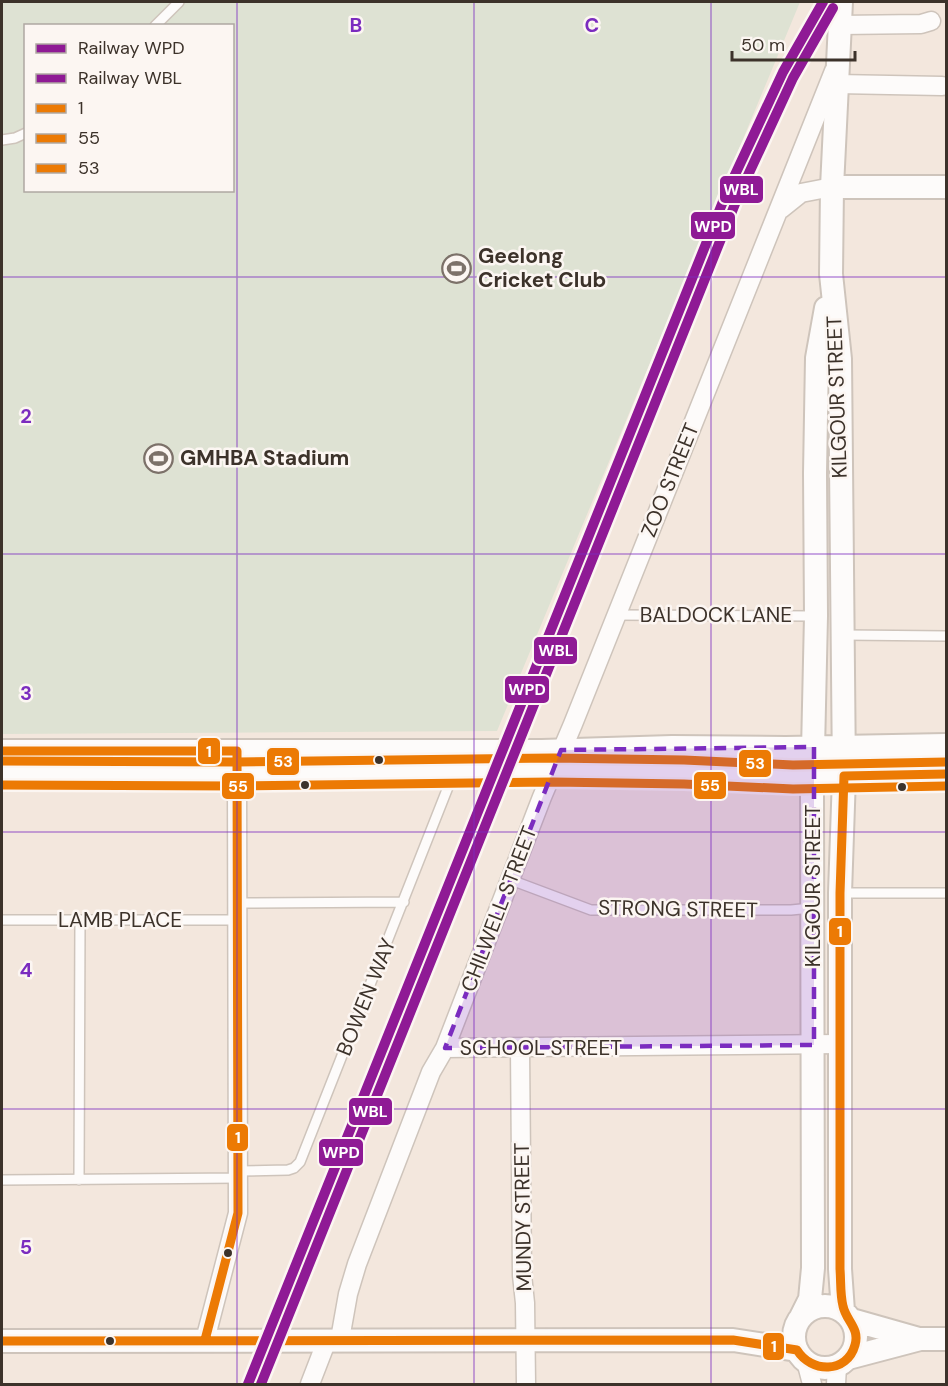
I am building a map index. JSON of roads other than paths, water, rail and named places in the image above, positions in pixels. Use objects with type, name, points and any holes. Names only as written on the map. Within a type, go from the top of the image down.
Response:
[{"type":"street","name":"KILGOUR STREET","points":[[841,2],[832,187],[831,274],[840,359],[844,776],[840,893],[840,1269],[848,1316]]},
{"type":"street","points":[[840,25],[928,25]]},
{"type":"street","points":[[837,73],[942,86]]},
{"type":"street","name":"ZOO STREET","points":[[557,760],[769,231],[780,210],[837,73]]},
{"type":"street","points":[[832,187],[946,187]]},
{"type":"street","name":"ZOO STREET","points":[[780,210],[801,193],[832,187]]},
{"type":"street","name":"KILGOUR STREET","points":[[799,1321],[810,1299],[813,1283],[813,776],[817,358],[831,274]]},
{"type":"street","points":[[815,473],[840,474]]},
{"type":"street","points":[[816,616],[841,626]]},
{"type":"street","points":[[2,773],[454,772],[672,747],[946,744]]},
{"type":"street","points":[[205,1340],[238,1213],[237,750]]},
{"type":"street","points":[[2,751],[237,750],[557,760],[813,776],[946,774]]},
{"type":"street","name":"CHILWELL STREET","points":[[446,1048],[557,760]]},
{"type":"street","name":"SCHOOL STREET","points":[[309,1384],[334,1340],[357,1264],[431,1072],[446,1048],[840,1044]]},
{"type":"street","name":"MUNDY STREET","points":[[520,1048],[525,1384]]},
{"type":"street","points":[[733,1340],[799,1321],[816,1307],[835,1307],[848,1316],[920,1339],[946,1339]]},
{"type":"street","points":[[840,1369],[854,1349],[856,1340],[856,1329],[848,1316]]},
{"type":"street","points":[[799,1321],[795,1333],[812,1384]]},
{"type":"street","points":[[2,1341],[733,1340],[802,1356],[815,1366],[840,1369],[920,1339]]},
{"type":"lane","points":[[157,24],[179,2]]},
{"type":"lane","points":[[2,140],[24,134]]},
{"type":"lane","name":"BALDOCK LANE","points":[[616,615],[816,616]]},
{"type":"lane","points":[[841,626],[946,636]]},
{"type":"lane","name":"BOWEN WAY","points":[[2,1180],[79,1180],[239,1174],[294,1168],[300,1162],[454,772]]},
{"type":"lane","name":"STRONG STREET","points":[[511,880],[591,910],[791,910],[813,908]]},
{"type":"lane","points":[[840,893],[946,893]]},
{"type":"lane","name":"LAMB PLACE","points":[[2,920],[80,920],[404,902]]},
{"type":"lane","points":[[79,1180],[80,920]]},
{"type":"rail line","name":"WPD","points":[[248,1384],[726,194],[783,72],[823,2]]},
{"type":"rail line","name":"WBL","points":[[261,1384],[737,199],[793,78],[833,8]]},
{"type":"place","name":"Geelong Cricket Club","points":[[457,268]]},
{"type":"place","name":"GMHBA Stadium","points":[[159,458]]}]
